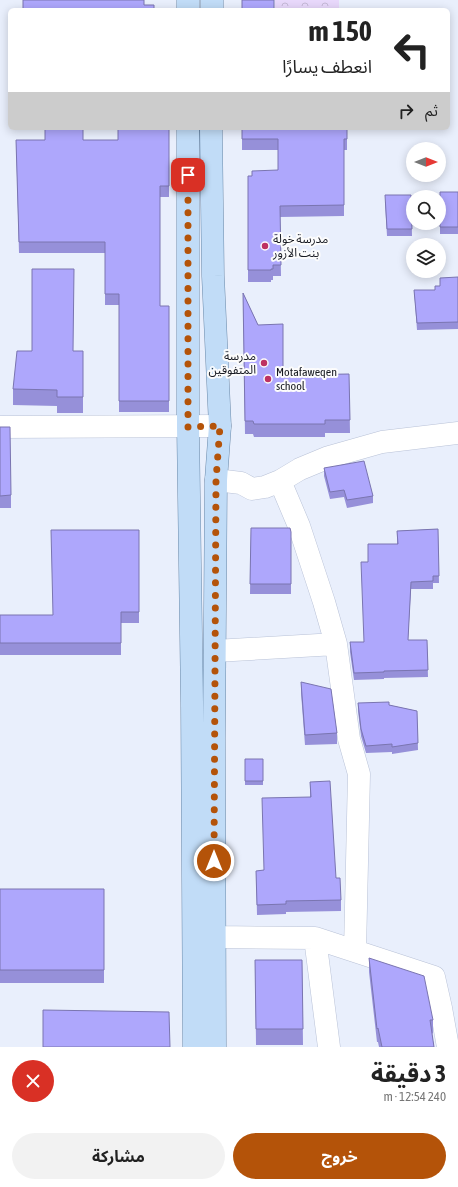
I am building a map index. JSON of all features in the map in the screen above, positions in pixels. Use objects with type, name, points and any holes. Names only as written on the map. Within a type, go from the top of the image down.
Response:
[{"type":"main road","points":[[188,130],[188,427],[204,936],[215,1047]]},
{"type":"main road","points":[[194,1047],[204,936],[215,651],[216,480],[220,426],[213,276],[211,130]]},
{"type":"street","points":[[0,427],[220,426]]},
{"type":"street","points":[[216,480],[241,483],[252,489],[265,488],[300,469],[329,457],[374,444],[458,432]]},
{"type":"street","points":[[280,481],[299,526],[336,644],[349,739],[359,774],[355,951]]},
{"type":"street","points":[[215,651],[336,644]]},
{"type":"street","points":[[204,936],[315,938],[434,977],[448,1047]]},
{"type":"street","points":[[315,938],[329,1047]]},
{"type":"green space","points":[[275,0],[339,0],[339,8],[275,8]]},
{"type":"building","points":[[23,0],[144,0],[144,5],[154,5],[154,8],[23,8]]},
{"type":"building","points":[[242,0],[274,0],[274,8],[242,8]]},
{"type":"building","points":[[45,130],[83,130],[83,140],[118,140],[118,130],[169,130],[169,186],[160,186],[160,306],[169,306],[169,401],[119,401],[119,294],[105,294],[105,242],[19,242],[16,140],[45,140]]},
{"type":"building","points":[[242,130],[347,130],[347,139],[344,139],[344,205],[280,206],[281,265],[273,265],[273,269],[271,270],[248,270],[248,176],[252,176],[252,171],[278,170],[278,139],[242,139]]},
{"type":"building","points":[[446,192],[458,192],[458,227],[446,227]]},
{"type":"building","points":[[385,195],[406,195],[406,229],[387,229]]},
{"type":"building","points":[[32,269],[74,269],[73,351],[83,351],[83,397],[57,397],[57,390],[13,389],[17,351],[32,351]]},
{"type":"building","points":[[458,277],[458,322],[417,323],[414,290],[435,290],[435,286],[440,286],[440,278]]},
{"type":"building","name":"مدرسة المتفوقين","points":[[243,293],[258,325],[283,324],[283,375],[349,374],[350,420],[325,420],[325,424],[254,424],[253,421],[245,421]]},
{"type":"building","points":[[0,427],[10,427],[11,495],[0,496]]},
{"type":"building","points":[[364,461],[373,496],[347,500],[344,490],[330,492],[324,468]]},
{"type":"building","points":[[251,528],[290,528],[291,584],[250,584]]},
{"type":"building","points":[[438,529],[439,576],[433,576],[433,581],[411,582],[408,640],[427,640],[428,670],[354,673],[350,642],[364,642],[361,562],[368,562],[368,544],[398,544],[397,531]]},
{"type":"building","points":[[51,530],[139,530],[139,612],[121,612],[121,643],[0,643],[0,615],[53,615]]},
{"type":"building","points":[[301,682],[331,689],[337,733],[305,735]]},
{"type":"building","points":[[389,702],[389,705],[417,711],[418,743],[392,747],[392,744],[366,746],[361,729],[358,703]]},
{"type":"building","points":[[245,759],[263,759],[263,781],[245,781]]},
{"type":"building","points":[[330,781],[336,878],[340,878],[341,900],[286,901],[286,904],[257,905],[256,871],[264,870],[262,798],[311,797],[310,782]]},
{"type":"building","points":[[0,889],[104,889],[104,970],[0,970]]},
{"type":"building","points":[[369,958],[424,976],[433,1020],[430,1020],[434,1047],[382,1047],[378,1028],[377,1029]]},
{"type":"building","points":[[255,960],[302,960],[303,1029],[256,1029]]},
{"type":"building","points":[[43,1010],[169,1012],[170,1047],[43,1047]]},
{"type":"place","name":"مدرسة خولة بنت الأزور","points":[[265,246]]},
{"type":"place","name":"مدرسة المتفوقين","points":[[264,363]]},
{"type":"place","name":"Motafaweqen school","points":[[268,379]]},
{"type":"route","points":[[188,175],[188,427],[220,426],[216,480],[214,861]]}]
